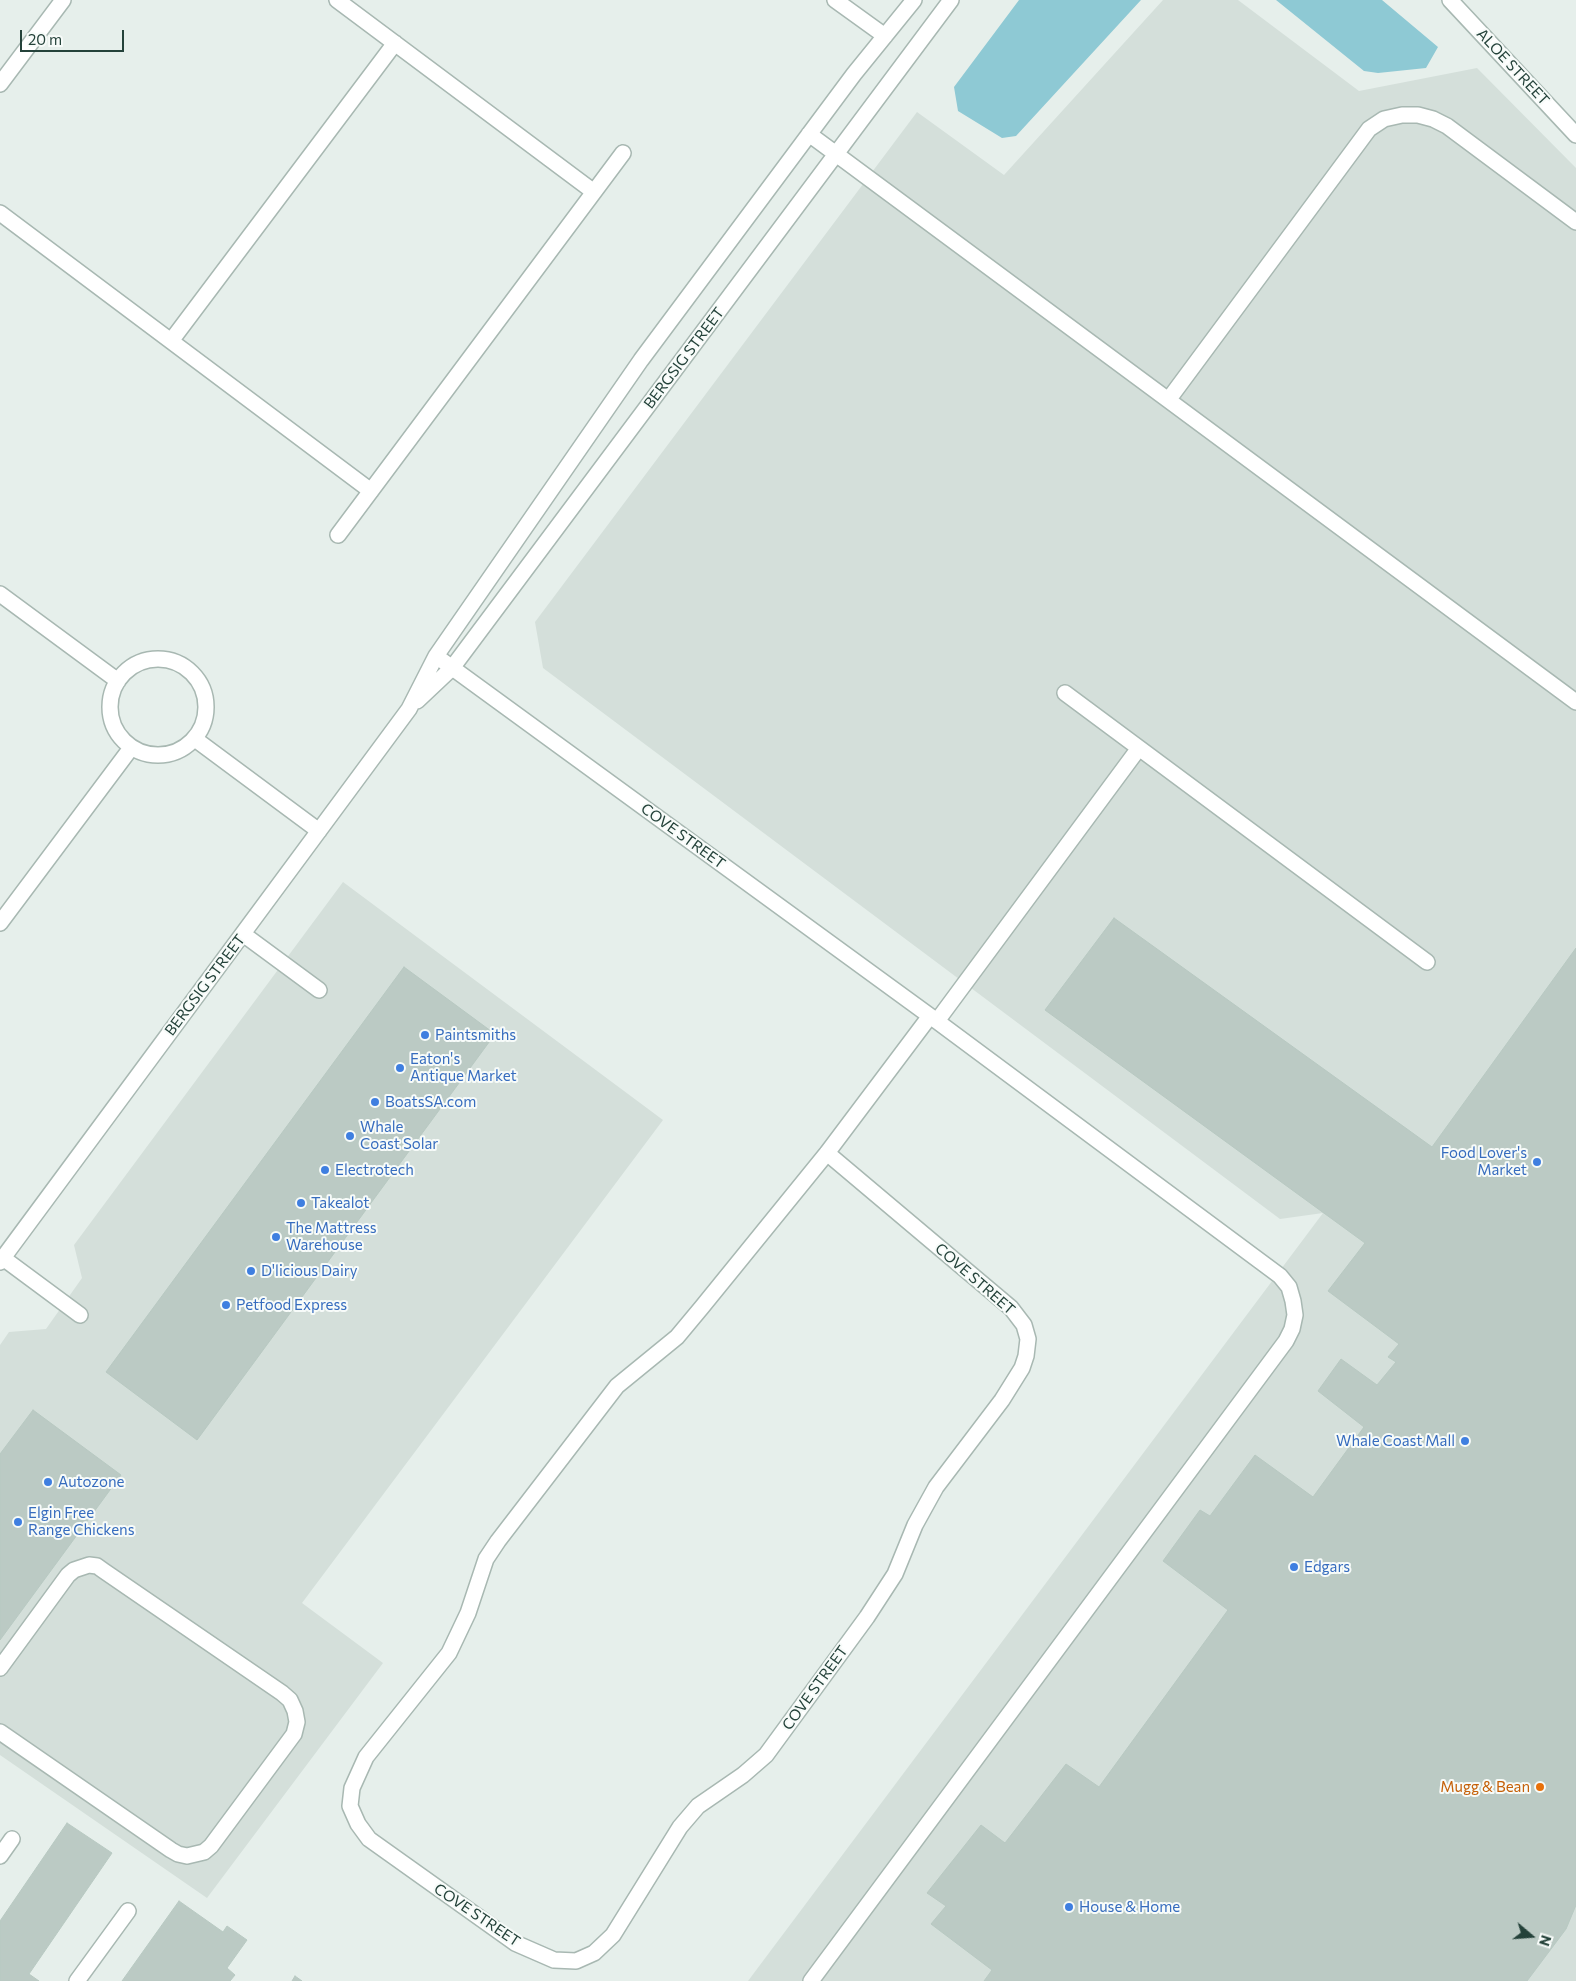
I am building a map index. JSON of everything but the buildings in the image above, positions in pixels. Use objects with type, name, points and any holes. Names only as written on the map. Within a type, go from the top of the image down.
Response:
[{"type":"street","points":[[0,84],[62,0]]},
{"type":"street","points":[[337,0],[594,192]]},
{"type":"street","points":[[835,0],[885,36]]},
{"type":"street","name":"BERGSIG STREET","points":[[1,1260],[409,709],[436,656],[641,360],[810,134],[914,0]]},
{"type":"street","name":"BERGSIG STREET","points":[[409,709],[452,668],[951,0]]},
{"type":"street","name":"ALOE STREET","points":[[1450,0],[1576,135]]},
{"type":"street","points":[[170,341],[395,43]]},
{"type":"street","points":[[1169,399],[1369,129],[1384,119],[1402,115],[1418,115],[1433,119],[1447,126],[1576,222]]},
{"type":"street","points":[[810,134],[1576,702]]},
{"type":"street","points":[[338,535],[623,153]]},
{"type":"street","points":[[0,213],[371,491]]},
{"type":"street","points":[[0,594],[118,681]]},
{"type":"street","name":"COVE STREET","points":[[436,656],[933,1018],[1280,1276],[1289,1287],[1293,1301],[1293,1322],[1286,1341],[811,1981]]},
{"type":"street","points":[[149,660],[175,662],[186,668],[196,678],[206,702],[206,715],[195,739],[178,751],[157,756],[144,754],[131,748],[115,729],[111,717],[112,692],[118,681],[126,671],[137,664],[149,660]]},
{"type":"street","points":[[1065,693],[1427,962]]},
{"type":"street","points":[[195,739],[319,831]]},
{"type":"street","points":[[0,923],[131,748]]},
{"type":"street","points":[[933,1018],[1139,748]]},
{"type":"street","points":[[243,934],[319,990]]},
{"type":"street","name":"COVE STREET","points":[[827,1153],[1011,1308],[1024,1325],[1028,1339],[1022,1368],[1002,1400],[936,1487],[915,1525],[895,1574],[872,1610],[766,1754],[743,1775],[698,1806],[680,1827],[613,1935],[594,1953],[576,1961],[554,1960],[515,1943],[369,1840],[358,1824],[350,1806],[352,1788],[366,1756],[448,1653],[468,1613],[486,1559],[498,1541],[617,1386],[676,1337],[827,1153],[933,1018]]},
{"type":"street","points":[[1,1260],[80,1315]]},
{"type":"street","points":[[0,1668],[68,1575],[74,1570],[89,1565],[97,1566],[282,1693],[290,1700],[296,1711],[297,1722],[294,1734],[210,1846],[204,1852],[187,1856],[171,1850],[0,1732]]},
{"type":"street","points":[[0,1856],[12,1839]]},
{"type":"street","points":[[77,1981],[128,1911]]},
{"type":"shaded area","points":[[1163,0],[1238,0],[1359,91],[1477,68],[1576,168],[1576,1981],[748,1981],[1323,1213],[1280,1219],[543,668],[535,622],[917,112],[1004,175]]},
{"type":"shaded area","points":[[343,882],[663,1120],[302,1603],[383,1663],[207,1898],[0,1755],[0,1345],[9,1332],[46,1329],[82,1278],[74,1245]]},
{"type":"water","points":[[1019,0],[1141,0],[1016,136],[1002,138],[958,111],[954,87]]},
{"type":"water","points":[[1276,0],[1382,0],[1438,47],[1426,68],[1378,73],[1364,71]]},
{"type":"place","name":"Paintsmiths","points":[[425,1035]]},
{"type":"place","name":"Eaton's Antique Market","points":[[400,1068]]},
{"type":"place","name":"BoatsSA.com","points":[[375,1102]]},
{"type":"place","name":"Whale Coast Solar","points":[[350,1136]]},
{"type":"place","name":"Food Lover's Market","points":[[1537,1162]]},
{"type":"place","name":"Electrotech","points":[[325,1170]]},
{"type":"place","name":"Takealot","points":[[301,1203]]},
{"type":"place","name":"The Mattress Warehouse","points":[[276,1237]]},
{"type":"place","name":"D'licious Dairy","points":[[251,1271]]},
{"type":"place","name":"Petfood Express","points":[[226,1305]]},
{"type":"place","name":"Whale Coast Mall","points":[[1465,1441]]},
{"type":"place","name":"Autozone","points":[[48,1482]]},
{"type":"place","name":"Elgin Free Range Chickens","points":[[18,1522]]},
{"type":"place","name":"Edgars","points":[[1294,1567]]},
{"type":"place","name":"Mugg & Bean","points":[[1540,1787]]},
{"type":"place","name":"House & Home","points":[[1069,1907]]}]
